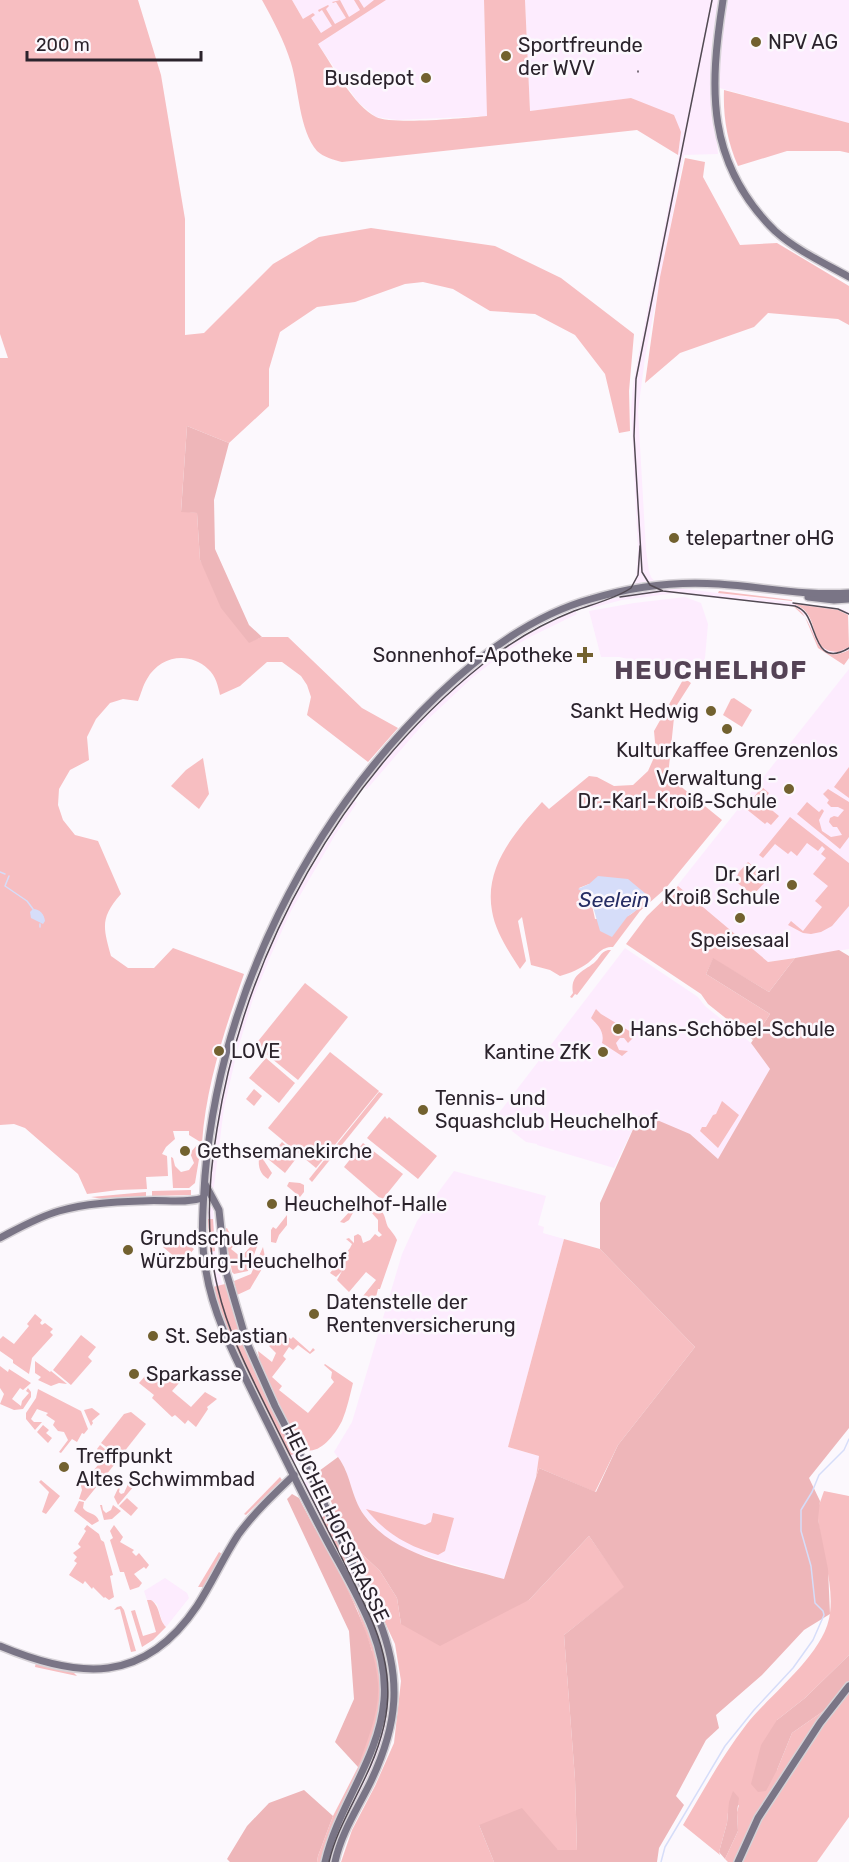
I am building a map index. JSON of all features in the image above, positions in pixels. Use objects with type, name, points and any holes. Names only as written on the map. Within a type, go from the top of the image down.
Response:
[{"type":"main road","points":[[723,0],[716,52],[714,93],[720,141],[732,173],[758,211],[776,231],[795,246],[849,277]]},
{"type":"main road","name":"HEUCHELHOFSTRASSE","points":[[325,1862],[336,1828],[371,1754],[380,1728],[385,1686],[378,1648],[372,1630],[232,1351],[212,1297],[206,1270],[203,1198],[210,1129],[226,1054],[247,988],[264,945],[298,877],[346,802],[397,737],[422,710],[466,670],[519,632],[568,606],[636,588],[695,583],[794,592],[849,593]]},
{"type":"main road","name":"HEUCHELHOFSTRASSE","points":[[794,592],[812,598],[849,600]]},
{"type":"main road","name":"HEUCHELHOFSTRASSE","points":[[204,1183],[219,1210],[225,1268],[247,1342],[260,1374],[379,1620],[393,1663],[395,1681],[393,1712],[388,1736],[371,1781],[347,1826],[335,1862]]},
{"type":"main road","points":[[0,1238],[37,1219],[93,1204],[149,1200],[194,1201],[203,1198],[212,1202],[219,1210]]},
{"type":"main road","points":[[0,1646],[56,1665],[92,1670],[117,1667],[142,1658],[167,1641],[182,1626],[204,1595],[229,1548],[250,1519],[294,1475]]},
{"type":"main road","points":[[738,1862],[758,1818],[820,1723],[849,1686]]},
{"type":"shaded area","points":[[0,0],[138,0],[161,75],[185,219],[185,335],[204,333],[273,264],[319,237],[371,228],[495,246],[561,278],[634,334],[629,391],[630,431],[619,433],[605,374],[575,335],[535,314],[490,311],[453,289],[423,282],[405,284],[355,302],[317,307],[280,332],[269,369],[269,406],[229,443],[187,426],[181,511],[197,513],[200,560],[249,642],[262,637],[288,637],[362,708],[398,728],[368,762],[307,715],[311,697],[307,685],[301,676],[282,662],[267,662],[240,686],[220,695],[211,672],[200,663],[184,658],[159,665],[146,681],[138,701],[123,699],[110,703],[96,719],[87,737],[89,760],[70,770],[59,789],[58,805],[63,820],[75,835],[98,841],[121,894],[109,910],[105,923],[111,956],[128,968],[154,968],[173,948],[244,974],[223,1036],[212,1079],[202,1143],[189,1135],[189,1131],[173,1131],[175,1139],[162,1154],[167,1156],[168,1176],[146,1177],[147,1189],[87,1194],[78,1174],[25,1128],[14,1124],[0,1125],[0,358],[8,358],[0,334]]},
{"type":"shaded area","points":[[262,0],[292,0],[303,19],[313,13],[315,15],[311,18],[321,33],[332,26],[322,10],[319,12],[318,10],[328,5],[326,9],[335,24],[346,18],[336,2],[332,2],[340,0],[349,17],[360,10],[354,0],[359,0],[364,8],[374,0],[386,0],[318,44],[344,84],[368,112],[385,119],[413,121],[487,116],[484,0],[525,0],[530,111],[631,98],[674,115],[681,132],[678,155],[637,130],[342,162],[329,158],[317,151],[306,132],[288,55]]},
{"type":"shaded area","points":[[292,0],[484,0],[488,116],[397,120],[376,117],[358,102],[318,44]]},
{"type":"shaded area","points":[[525,0],[849,0],[849,123],[712,86],[718,154],[684,155],[645,358],[638,411],[646,550],[649,571],[657,584],[641,582],[640,585],[630,587],[636,578],[638,551],[631,410],[638,357],[679,155],[681,132],[632,98],[530,111]]},
{"type":"shaded area","points":[[724,90],[849,123],[849,153],[787,151],[738,166],[726,129]]},
{"type":"shaded area","points":[[685,158],[705,162],[703,177],[740,245],[777,243],[849,286],[849,325],[838,319],[768,313],[754,327],[680,353],[645,383],[660,277]]},
{"type":"shaded area","points":[[187,426],[229,443],[214,500],[215,549],[249,625],[262,637],[249,643],[221,608],[200,560],[197,513],[181,512]]},
{"type":"shaded area","points":[[671,587],[842,609],[849,612],[849,615],[838,610],[795,604],[806,613],[819,643],[849,647],[849,650],[836,654],[821,649],[815,640],[807,617],[796,607],[791,606],[676,593],[622,600],[591,608],[590,606],[590,604],[608,598],[633,592],[633,594]]},
{"type":"shaded area","points":[[719,591],[792,600],[792,601],[718,593]]},
{"type":"shaded area","points":[[685,597],[701,603],[708,624],[705,658],[693,679],[680,669],[665,665],[641,669],[633,660],[601,657],[589,611]]},
{"type":"shaded area","points":[[794,604],[838,610],[848,615],[849,647],[838,652],[823,648],[816,638],[810,618],[802,608]]},
{"type":"shaded area","points":[[575,610],[577,614],[528,638],[505,652],[473,677],[425,722],[367,789],[364,788],[403,738],[470,673],[516,640]]},
{"type":"shaded area","points":[[805,618],[821,648],[827,653],[836,654],[849,650],[849,658],[844,665],[818,648]]},
{"type":"shaded area","points":[[849,669],[849,949],[768,962],[677,886]]},
{"type":"shaded area","points":[[684,678],[691,683],[675,708],[668,776],[722,820],[665,889],[640,911],[613,947],[602,950],[575,971],[560,976],[550,970],[531,965],[522,917],[518,921],[526,961],[520,969],[499,934],[492,911],[493,880],[504,851],[542,802],[549,809],[589,776],[597,777],[614,786],[633,785],[648,771],[656,753],[654,731]],"holes":[[[589,884],[642,900],[634,912],[629,915],[595,919],[590,896],[579,888]]]},
{"type":"shaded area","points":[[734,698],[752,710],[742,727],[723,715],[731,699]]},
{"type":"shaded area","points":[[203,758],[209,794],[199,809],[171,786],[186,770]]},
{"type":"shaded area","points":[[849,767],[849,798],[834,787]]},
{"type":"shaded area","points":[[762,787],[769,793],[762,802],[779,816],[771,825],[767,822],[765,824],[745,808]]},
{"type":"shaded area","points":[[828,789],[849,802],[849,837],[840,849],[797,814],[807,802],[819,812],[822,809],[824,811],[819,820],[822,831],[831,837],[842,835],[837,827],[833,827],[829,822],[830,818],[838,817],[844,810],[831,807],[827,803],[829,800],[823,794]]},
{"type":"shaded area","points":[[354,800],[357,803],[335,835],[291,911],[253,999],[237,1052],[224,1108],[213,1194],[209,1187],[219,1107],[232,1051],[249,997],[267,952],[298,889]]},
{"type":"shaded area","points":[[790,817],[849,863],[849,906],[832,926],[821,932],[803,933],[788,925],[791,921],[803,931],[822,907],[815,901],[828,886],[813,874],[826,858],[821,854],[825,849],[822,846],[818,851],[807,843],[797,856],[791,851],[788,854],[775,844],[763,858],[759,855]]},
{"type":"shaded area","points":[[748,862],[768,879],[753,895],[735,881]]},
{"type":"shaded area","points":[[678,886],[768,962],[795,958],[769,992],[713,959],[706,974],[770,1014],[753,1040],[708,1004],[701,994],[626,944],[647,916]]},
{"type":"shaded area","points":[[625,948],[698,997],[705,1006],[751,1043],[770,1069],[718,1160],[690,1134],[639,1116],[614,1168],[526,1142],[495,1118]]},
{"type":"shaded area","points":[[608,950],[611,950],[577,995],[570,997],[573,993],[575,978]]},
{"type":"shaded area","points":[[839,950],[849,956],[849,1428],[809,1478],[820,1501],[818,1519],[828,1569],[830,1614],[804,1630],[762,1675],[716,1715],[719,1728],[706,1740],[676,1796],[684,1805],[659,1848],[657,1862],[494,1862],[479,1825],[522,1808],[558,1850],[577,1850],[575,1779],[564,1635],[624,1587],[589,1536],[529,1600],[440,1646],[401,1624],[397,1598],[380,1571],[346,1539],[319,1471],[338,1457],[364,1515],[392,1541],[428,1558],[504,1579],[539,1468],[596,1492],[618,1445],[695,1347],[600,1249],[600,1203],[639,1116],[657,1120],[690,1134],[718,1159],[770,1069],[751,1043],[770,1014],[706,974],[713,958],[769,992],[795,958]]},
{"type":"shaded area","points":[[305,983],[348,1017],[298,1080],[255,1045]]},
{"type":"shaded area","points":[[596,1009],[636,1035],[628,1043],[624,1038],[620,1038],[616,1043],[619,1050],[628,1051],[622,1056],[602,1043],[602,1032],[591,1018]]},
{"type":"shaded area","points":[[330,1052],[379,1091],[316,1168],[268,1128]]},
{"type":"shaded area","points":[[266,1058],[295,1083],[279,1103],[249,1078]]},
{"type":"shaded area","points":[[254,1089],[262,1096],[254,1106],[246,1099]]},
{"type":"shaded area","points":[[379,1092],[383,1094],[312,1182],[309,1179]]},
{"type":"shaded area","points":[[722,1101],[739,1115],[718,1148],[700,1131],[716,1114]]},
{"type":"shaded area","points":[[385,1116],[437,1156],[418,1179],[367,1138]]},
{"type":"shaded area","points":[[282,1142],[298,1156],[285,1173],[268,1159]]},
{"type":"shaded area","points":[[363,1143],[403,1174],[382,1200],[344,1167]]},
{"type":"shaded area","points":[[197,1145],[201,1147],[195,1183],[189,1188],[173,1188],[171,1157],[181,1172],[189,1170],[194,1163],[190,1153]]},
{"type":"shaded area","points":[[261,1156],[272,1173],[268,1179],[260,1170],[259,1158]]},
{"type":"shaded area","points":[[454,1171],[546,1196],[538,1225],[544,1227],[543,1233],[564,1239],[508,1447],[539,1456],[536,1477],[504,1579],[409,1551],[388,1540],[358,1506],[344,1466],[334,1452],[352,1422],[402,1254],[417,1221]]},
{"type":"shaded area","points":[[289,1182],[304,1185],[304,1192],[300,1197],[287,1186]]},
{"type":"shaded area","points":[[191,1190],[191,1195],[152,1196],[152,1191]]},
{"type":"shaded area","points":[[146,1192],[146,1196],[103,1199],[91,1197]]},
{"type":"shaded area","points":[[363,1197],[375,1205],[369,1209],[355,1209],[349,1220],[344,1223],[340,1222]]},
{"type":"shaded area","points":[[208,1208],[213,1208],[215,1251],[222,1284],[254,1371],[297,1461],[294,1463],[215,1287],[208,1219]]},
{"type":"shaded area","points":[[374,1208],[383,1213],[388,1227],[397,1240],[371,1310],[359,1301],[376,1280],[366,1272],[349,1292],[337,1280],[342,1271],[336,1277],[330,1273],[352,1244],[346,1239],[349,1238],[354,1243],[354,1236],[358,1234],[363,1243],[375,1234],[379,1237],[382,1235],[378,1231],[378,1220],[371,1212]]},
{"type":"shaded area","points":[[287,1215],[287,1225],[276,1243],[271,1242],[271,1230],[273,1227],[276,1229]]},
{"type":"shaded area","points":[[208,1219],[213,1219],[215,1251],[210,1252]]},
{"type":"shaded area","points":[[227,1228],[231,1236],[241,1235],[245,1237],[241,1236],[231,1249],[241,1257],[252,1245],[248,1242],[250,1240],[258,1244],[248,1271],[234,1274],[232,1272],[224,1229]]},
{"type":"shaded area","points":[[174,1233],[194,1249],[182,1263],[163,1247]]},
{"type":"shaded area","points":[[564,1239],[600,1249],[695,1347],[618,1445],[595,1492],[539,1468],[536,1477],[539,1456],[508,1447]]},
{"type":"shaded area","points":[[263,1247],[266,1262],[250,1289],[237,1295],[234,1281],[251,1274]]},
{"type":"shaded area","points":[[220,1251],[233,1305],[250,1355],[295,1453],[288,1457],[236,1353],[219,1309],[213,1287],[225,1284]]},
{"type":"shaded area","points":[[35,1314],[42,1320],[40,1323],[42,1325],[45,1323],[53,1329],[50,1332],[53,1335],[32,1358],[29,1374],[0,1351],[0,1339],[3,1336],[14,1344],[29,1326],[27,1324]]},
{"type":"shaded area","points":[[247,1332],[259,1358],[258,1351],[272,1362],[276,1353],[269,1346],[282,1332],[291,1339],[293,1337],[310,1352],[313,1348],[315,1350],[310,1354],[298,1345],[293,1350],[289,1347],[283,1356],[286,1359],[272,1377],[282,1386],[279,1390],[308,1413],[334,1382],[331,1378],[332,1372],[325,1364],[353,1383],[342,1421],[330,1439],[318,1449],[305,1449],[299,1445],[264,1375]]},
{"type":"shaded area","points":[[81,1335],[96,1347],[88,1357],[92,1361],[71,1385],[53,1370]]},
{"type":"shaded area","points":[[35,1361],[67,1384],[59,1383],[51,1386],[38,1380],[41,1377],[35,1373]]},
{"type":"shaded area","points":[[0,1366],[31,1383],[23,1390],[20,1388],[12,1399],[21,1406],[29,1393],[26,1391],[28,1388],[31,1397],[23,1409],[14,1410],[0,1404],[4,1394],[0,1388]]},
{"type":"shaded area","points":[[146,1375],[156,1378],[163,1376],[171,1379],[174,1377],[180,1382],[172,1391],[191,1407],[205,1392],[217,1399],[207,1407],[208,1409],[196,1427],[188,1420],[185,1424],[175,1415],[172,1417],[152,1398],[154,1395],[139,1383]]},
{"type":"shaded area","points":[[38,1389],[81,1411],[88,1429],[84,1434],[82,1433],[77,1442],[72,1439],[61,1453],[59,1452],[68,1440],[64,1432],[58,1431],[53,1425],[55,1421],[46,1415],[48,1413],[37,1409],[31,1419],[34,1422],[42,1422],[35,1430],[26,1419],[26,1413],[36,1398]]},
{"type":"shaded area","points":[[92,1408],[100,1414],[92,1421],[91,1426],[84,1410]]},
{"type":"shaded area","points":[[131,1412],[146,1424],[120,1457],[101,1443],[124,1414]]},
{"type":"shaded area","points":[[43,1425],[49,1430],[46,1433],[52,1438],[48,1443],[37,1432]]},
{"type":"shaded area","points":[[100,1445],[118,1460],[85,1501],[79,1499],[82,1490],[78,1474],[88,1480],[104,1458],[97,1449]]},
{"type":"shaded area","points":[[280,1477],[282,1480],[246,1515],[244,1514]]},
{"type":"shaded area","points":[[41,1480],[60,1496],[46,1514],[42,1512],[49,1492],[39,1482]]},
{"type":"shaded area","points":[[306,1480],[374,1615],[390,1661],[391,1710],[381,1750],[333,1862],[327,1862],[329,1853],[376,1748],[384,1723],[387,1696],[369,1617],[302,1482]]},
{"type":"shaded area","points":[[121,1482],[119,1492],[121,1494],[124,1493],[129,1482],[134,1486],[118,1505],[114,1497]]},
{"type":"shaded area","points":[[824,1491],[849,1496],[849,1655],[805,1698],[777,1720],[777,1770],[792,1733],[835,1703],[849,1686],[849,1817],[817,1862],[728,1862],[725,1859],[738,1831],[739,1805],[728,1812],[720,1855],[683,1825],[737,1737],[756,1713],[808,1658],[826,1628],[831,1602],[818,1519],[818,1508]]},
{"type":"shaded area","points":[[292,1494],[299,1498],[347,1588],[368,1637],[375,1661],[378,1683],[377,1705],[358,1767],[335,1742],[354,1699],[349,1631],[287,1499]]},
{"type":"shaded area","points":[[127,1498],[138,1508],[131,1516],[119,1506]]},
{"type":"shaded area","points":[[79,1501],[84,1502],[83,1508],[96,1516],[99,1521],[92,1525],[74,1511]]},
{"type":"shaded area","points":[[100,1505],[106,1513],[113,1505],[121,1511],[112,1519],[104,1520]]},
{"type":"shaded area","points":[[366,1509],[425,1525],[431,1522],[433,1513],[454,1518],[445,1551],[438,1555],[407,1543],[381,1525]]},
{"type":"shaded area","points":[[327,1515],[348,1563],[344,1566],[330,1544],[333,1543],[320,1518]]},
{"type":"shaded area","points":[[87,1525],[99,1534],[104,1542],[113,1575],[110,1576],[114,1597],[109,1600],[93,1587],[92,1589],[85,1581],[83,1584],[69,1575],[77,1563],[74,1561],[77,1557],[73,1553],[81,1547],[78,1544]]},
{"type":"shaded area","points":[[114,1525],[123,1537],[120,1542],[134,1550],[132,1552],[136,1556],[139,1553],[149,1565],[146,1569],[144,1567],[134,1574],[142,1583],[139,1587],[130,1590],[124,1572],[120,1572],[110,1540],[113,1538],[110,1531]]},
{"type":"shaded area","points":[[314,1528],[357,1604],[368,1630],[381,1684],[380,1712],[373,1740],[333,1831],[322,1862],[317,1862],[318,1856],[333,1816],[358,1767],[372,1651],[357,1609]]},
{"type":"shaded area","points":[[589,1536],[625,1587],[564,1635],[575,1779],[577,1851],[558,1850],[479,1825],[494,1862],[341,1862],[352,1830],[394,1743],[401,1681],[395,1644],[346,1539],[380,1571],[397,1598],[401,1624],[529,1600]]},
{"type":"shaded area","points":[[219,1552],[222,1554],[204,1587],[198,1587]]},
{"type":"shaded area","points":[[165,1578],[187,1593],[189,1598],[166,1627],[157,1604],[147,1600],[144,1591]]},
{"type":"shaded area","points":[[147,1600],[154,1603],[166,1627],[142,1647],[131,1611],[135,1610],[143,1636],[156,1632]]},
{"type":"shaded area","points":[[121,1606],[136,1651],[131,1652],[120,1609],[114,1610]]},
{"type":"shaded area","points":[[849,1655],[849,1687],[835,1703],[792,1733],[766,1791],[758,1792],[751,1784],[761,1745],[777,1720],[805,1698]]},
{"type":"shaded area","points":[[36,1662],[73,1672],[77,1676],[35,1667]]},
{"type":"shaded area","points":[[304,1790],[333,1816],[317,1862],[230,1862],[227,1859],[247,1826],[269,1803]]},
{"type":"shaded area","points":[[733,1791],[739,1798],[738,1831],[725,1859],[719,1852]]},
{"type":"water","name":"Seelein","points":[[598,876],[628,879],[646,894],[638,909],[627,917],[612,937],[600,931],[590,896],[578,889],[589,884]]},
{"type":"water","points":[[33,909],[43,914],[45,921],[43,924],[31,918],[30,912]]},
{"type":"waterway","points":[[0,872],[5,874]]},
{"type":"waterway","points":[[9,876],[5,886],[27,901],[33,909]]},
{"type":"waterway","points":[[661,1862],[665,1847],[725,1746],[793,1668],[813,1640],[824,1615],[815,1603],[811,1566],[801,1531],[801,1510],[819,1475],[844,1450],[849,1439]]},
{"type":"tram line","points":[[712,0],[636,379],[634,436],[642,572],[650,585],[663,591],[795,606],[806,614],[824,650],[838,653],[849,648]]},
{"type":"tram line","points":[[329,1862],[340,1830],[365,1778],[381,1737],[386,1717],[387,1678],[384,1658],[370,1616],[249,1373],[228,1323],[218,1289],[211,1250],[210,1189],[217,1129],[231,1063],[251,997],[276,933],[308,872],[344,814],[386,759],[432,709],[504,648],[550,622],[631,588],[638,575],[640,546]]},
{"type":"tram line","points":[[620,597],[662,591]]},
{"type":"tram line","points":[[793,603],[838,609],[849,614]]},
{"type":"place","name":"NPV AG","points":[[756,42]]},
{"type":"place","name":"Sportfreunde der WVV","points":[[506,56]]},
{"type":"place","name":"Busdepot","points":[[426,78]]},
{"type":"place","name":"telepartner oHG","points":[[674,538]]},
{"type":"place","name":"Sonnenhof-Apotheke","points":[[585,655]]},
{"type":"place","name":"Sankt Hedwig","points":[[711,711]]},
{"type":"place","name":"Kulturkaffee Grenzenlos","points":[[727,729]]},
{"type":"place","name":"Verwaltung - Dr.-Karl-Kroiß-Schule","points":[[789,789]]},
{"type":"place","name":"Dr. Karl Kroiß Schule","points":[[792,885]]},
{"type":"place","name":"Speisesaal","points":[[740,918]]},
{"type":"place","name":"Hans-Schöbel-Schule","points":[[618,1029]]},
{"type":"place","name":"LOVE","points":[[219,1051]]},
{"type":"place","name":"Kantine ZfK","points":[[603,1052]]},
{"type":"place","name":"Tennis- und Squashclub Heuchelhof","points":[[423,1110]]},
{"type":"place","name":"Gethsemanekirche","points":[[185,1151]]},
{"type":"place","name":"Heuchelhof-Halle","points":[[272,1204]]},
{"type":"place","name":"Grundschule Würzburg-Heuchelhof","points":[[128,1250]]},
{"type":"place","name":"Datenstelle der Rentenversicherung","points":[[314,1314]]},
{"type":"place","name":"St. Sebastian","points":[[153,1336]]},
{"type":"place","name":"Sparkasse","points":[[134,1374]]},
{"type":"place","name":"Treffpunkt Altes Schwimmbad","points":[[64,1467]]},
{"type":"district","name":"HEUCHELHOF","points":[[711,670]]}]
